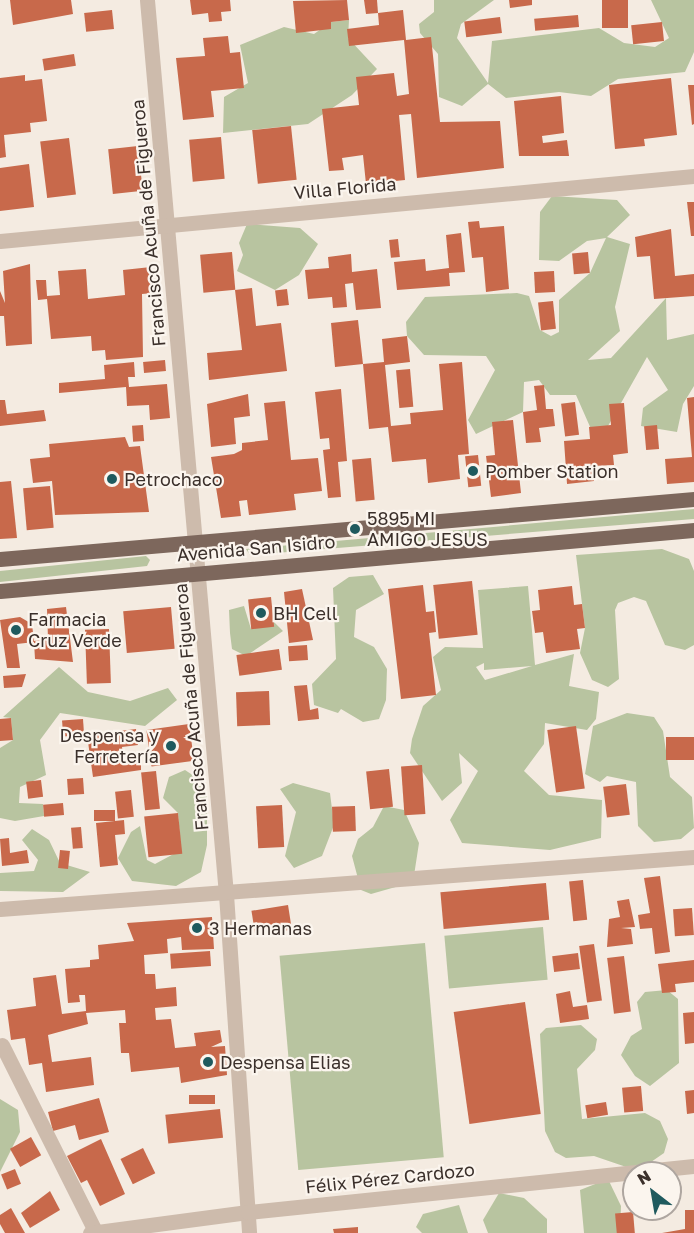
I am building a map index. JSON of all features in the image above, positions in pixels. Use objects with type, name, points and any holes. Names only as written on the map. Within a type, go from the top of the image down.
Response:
[{"type":"main road","name":"Avenida San Isidro","points":[[0,559],[196,540],[694,499]]},
{"type":"main road","name":"Avenida San Isidro","points":[[0,591],[694,530]]},
{"type":"street","name":"Francisco Acuña de Figueroa","points":[[147,0],[226,894],[249,1233]]},
{"type":"street","name":"Villa Florida","points":[[0,241],[694,176]]},
{"type":"street","points":[[0,909],[226,894],[694,857]]},
{"type":"street","points":[[2,1045],[93,1232]]},
{"type":"street","name":"Félix Pérez Cardozo","points":[[93,1232],[248,1212],[694,1166]]},
{"type":"green space","points":[[434,0],[494,0],[461,24],[457,38],[488,83],[492,41],[599,28],[624,43],[655,47],[669,38],[651,0],[694,0],[694,52],[685,72],[618,79],[591,96],[559,92],[506,98],[488,84],[462,106],[439,97],[438,54],[420,33],[419,24],[434,12]]},
{"type":"green space","points":[[349,20],[348,38],[377,69],[352,95],[308,124],[223,133],[224,97],[248,83],[240,45],[284,27],[314,34],[331,22]]},
{"type":"green space","points":[[552,196],[617,200],[630,215],[607,237],[630,244],[615,307],[620,331],[588,360],[611,358],[666,298],[667,340],[694,334],[694,386],[683,404],[677,432],[641,426],[643,408],[668,390],[647,357],[608,426],[591,429],[576,395],[550,395],[539,380],[524,382],[523,412],[476,434],[468,420],[495,370],[486,356],[424,355],[407,336],[406,322],[425,297],[517,293],[529,296],[540,330],[551,336],[559,332],[559,300],[590,273],[606,238],[587,241],[559,261],[539,260],[540,212]]},
{"type":"green space","points":[[247,224],[300,228],[318,244],[299,275],[275,290],[237,271],[243,255],[239,243]]},
{"type":"green space","points":[[694,509],[694,519],[250,555],[246,549]]},
{"type":"green space","points":[[662,549],[689,559],[694,571],[694,645],[685,650],[665,645],[646,601],[634,597],[618,603],[615,610],[619,679],[608,687],[592,680],[580,653],[585,628],[576,555]]},
{"type":"green space","points":[[146,556],[150,560],[147,566],[0,582],[0,571]]},
{"type":"green space","points":[[373,575],[384,594],[356,610],[354,637],[374,647],[387,669],[386,700],[379,719],[363,722],[341,709],[338,713],[314,705],[312,684],[336,659],[333,588],[349,577]]},
{"type":"green space","points":[[528,586],[535,665],[574,654],[569,686],[599,692],[596,719],[587,730],[545,723],[544,744],[524,771],[549,795],[602,800],[601,838],[550,850],[462,843],[450,820],[478,771],[459,753],[462,783],[442,801],[410,753],[412,739],[423,706],[441,690],[433,657],[445,647],[483,648],[478,590]],"holes":[[[484,663],[484,670],[532,666],[485,680],[476,667]]]},
{"type":"green space","points":[[244,606],[251,629],[271,619],[283,631],[246,656],[232,649],[229,610]]},
{"type":"green space","points":[[59,667],[88,692],[130,701],[168,688],[177,700],[145,726],[60,713],[40,740],[46,775],[20,787],[19,803],[43,804],[44,816],[15,821],[0,818],[0,748],[13,740],[11,718],[3,717]]},
{"type":"green space","points":[[627,713],[654,717],[663,731],[670,777],[692,797],[694,828],[681,839],[654,842],[638,826],[636,782],[607,776],[600,782],[585,774],[593,726]]},
{"type":"green space","points":[[185,770],[197,778],[207,796],[207,845],[201,872],[176,886],[132,881],[118,858],[131,832],[140,826],[147,860],[155,864],[181,850],[178,813],[163,798],[169,777]]},
{"type":"green space","points":[[293,783],[330,793],[334,825],[322,856],[294,868],[285,856],[296,812],[280,789]]},
{"type":"green space","points":[[384,806],[404,810],[419,843],[413,882],[371,894],[361,890],[352,856],[358,839],[373,827]]},
{"type":"green space","points":[[32,829],[49,840],[60,863],[90,872],[63,892],[0,891],[0,873],[34,871],[38,860],[22,840]]},
{"type":"green space","points":[[543,927],[548,980],[449,988],[444,936]]},
{"type":"green space","points":[[425,943],[444,1157],[298,1170],[280,956]]},
{"type":"green space","points":[[667,990],[678,999],[679,1063],[650,1086],[635,1076],[621,1055],[631,1036],[642,1029],[637,1002],[645,992]]},
{"type":"green space","points":[[581,1025],[597,1039],[595,1050],[577,1069],[582,1119],[645,1113],[660,1121],[668,1139],[664,1153],[652,1161],[622,1161],[622,1166],[594,1156],[566,1158],[555,1152],[545,1131],[540,1034],[546,1028]]},
{"type":"green space","points":[[0,1099],[18,1110],[20,1132],[0,1172]]},
{"type":"green space","points":[[608,1179],[621,1206],[620,1233],[584,1233],[580,1190]]},
{"type":"green space","points":[[499,1193],[524,1198],[547,1219],[547,1233],[488,1233],[483,1220]]},
{"type":"green space","points":[[459,1205],[468,1233],[422,1233],[416,1227],[423,1214]]},
{"type":"building","points":[[10,0],[71,0],[73,14],[13,25]]},
{"type":"building","points":[[190,0],[230,0],[231,11],[221,12],[222,21],[209,22],[208,13],[192,15]]},
{"type":"building","points":[[347,0],[349,20],[331,22],[331,29],[296,33],[293,1]]},
{"type":"building","points":[[364,0],[377,0],[378,13],[366,14]]},
{"type":"building","points":[[509,0],[532,0],[532,5],[510,8]]},
{"type":"building","points":[[602,0],[628,0],[628,28],[602,28]]},
{"type":"building","points":[[112,10],[114,29],[86,32],[84,13]]},
{"type":"building","points":[[403,10],[406,40],[431,37],[440,122],[500,121],[504,168],[417,178],[411,114],[399,115],[405,180],[366,184],[363,155],[342,158],[344,170],[329,171],[322,109],[359,105],[356,77],[394,73],[397,96],[409,94],[404,40],[349,46],[347,29],[379,25],[378,13]]},
{"type":"building","points":[[578,15],[579,27],[535,31],[534,19]]},
{"type":"building","points":[[500,17],[502,33],[466,37],[464,21]]},
{"type":"building","points":[[662,22],[664,41],[633,44],[631,25]]},
{"type":"building","points":[[228,36],[230,53],[240,52],[244,88],[211,91],[214,117],[183,120],[176,58],[205,56],[203,38]]},
{"type":"building","points":[[74,54],[76,66],[44,71],[42,59]]},
{"type":"building","points":[[25,75],[25,81],[42,79],[47,121],[30,123],[31,132],[4,135],[6,157],[0,158],[0,78]]},
{"type":"building","points":[[671,78],[677,135],[644,139],[645,146],[615,149],[609,85]]},
{"type":"building","points":[[688,85],[694,85],[694,124],[692,125]]},
{"type":"building","points":[[561,96],[564,133],[542,136],[543,143],[567,140],[569,156],[519,156],[514,101]]},
{"type":"building","points":[[291,126],[297,180],[258,184],[252,130]]},
{"type":"building","points":[[221,137],[225,179],[193,182],[189,140]]},
{"type":"building","points":[[69,138],[76,195],[47,198],[40,142]]},
{"type":"building","points":[[138,146],[143,191],[113,194],[108,149]]},
{"type":"building","points":[[29,164],[34,207],[0,211],[0,168]]},
{"type":"building","points":[[687,202],[694,202],[694,236],[691,236]]},
{"type":"building","points":[[479,221],[480,228],[504,226],[509,289],[486,292],[483,257],[472,258],[468,222]]},
{"type":"building","points":[[671,229],[675,276],[694,274],[694,296],[654,299],[650,256],[637,257],[635,237]]},
{"type":"building","points":[[461,233],[465,272],[449,273],[450,286],[397,290],[394,262],[425,259],[426,271],[449,268],[446,235]]},
{"type":"building","points":[[398,239],[400,257],[391,258],[389,240]]},
{"type":"building","points":[[232,252],[235,290],[203,293],[200,255]]},
{"type":"building","points":[[588,252],[590,273],[574,274],[572,253]]},
{"type":"building","points":[[351,254],[352,272],[377,269],[381,308],[356,310],[353,283],[345,284],[347,307],[333,308],[332,297],[308,299],[305,270],[329,268],[328,257]]},
{"type":"building","points":[[30,264],[32,344],[6,346],[4,316],[0,316],[0,291],[5,303],[3,271]]},
{"type":"building","points":[[151,267],[153,293],[142,294],[143,357],[106,360],[105,350],[92,351],[91,336],[51,339],[47,299],[38,300],[36,280],[46,280],[47,296],[60,295],[58,271],[86,269],[88,299],[125,295],[123,270]]},
{"type":"building","points":[[554,271],[555,292],[535,293],[534,272]]},
{"type":"building","points":[[252,288],[256,326],[281,323],[287,371],[209,380],[207,353],[242,350],[235,290]]},
{"type":"building","points":[[287,289],[289,305],[277,306],[275,290]]},
{"type":"building","points":[[553,301],[556,329],[541,330],[538,303]]},
{"type":"building","points":[[358,320],[363,364],[335,367],[331,323]]},
{"type":"building","points":[[407,336],[410,362],[385,365],[391,426],[411,424],[410,413],[443,410],[439,364],[462,362],[469,454],[458,455],[460,479],[428,483],[426,459],[392,462],[388,427],[369,429],[363,364],[384,362],[382,339]]},
{"type":"building","points":[[165,360],[166,371],[144,373],[143,362]]},
{"type":"building","points":[[134,362],[135,377],[128,377],[129,387],[167,384],[170,418],[150,420],[149,405],[127,406],[126,387],[59,393],[59,383],[105,379],[104,365]]},
{"type":"building","points":[[410,369],[413,407],[399,408],[396,370]]},
{"type":"building","points":[[544,385],[546,409],[553,409],[555,426],[539,428],[541,442],[526,443],[523,412],[537,410],[534,386]]},
{"type":"building","points":[[341,389],[347,461],[338,462],[341,497],[328,498],[323,450],[330,449],[329,438],[320,439],[315,392]]},
{"type":"building","points":[[248,394],[250,416],[234,418],[236,444],[211,447],[207,404]]},
{"type":"building","points":[[694,397],[694,482],[667,484],[665,459],[692,457],[687,398]]},
{"type":"building","points":[[0,400],[5,400],[7,414],[44,410],[46,421],[0,426]]},
{"type":"building","points":[[285,401],[291,460],[318,458],[322,491],[294,494],[296,510],[249,515],[247,500],[239,501],[241,516],[221,518],[211,457],[234,454],[242,450],[242,443],[268,440],[264,403]]},
{"type":"building","points":[[575,402],[579,435],[565,436],[561,404]]},
{"type":"building","points":[[624,403],[628,453],[613,455],[614,465],[592,466],[594,481],[567,484],[564,441],[590,439],[589,427],[611,425],[609,404]]},
{"type":"building","points":[[513,420],[521,493],[491,497],[486,456],[495,455],[492,422]]},
{"type":"building","points":[[143,425],[144,441],[133,442],[132,426]]},
{"type":"building","points":[[657,425],[659,449],[646,450],[644,426]]},
{"type":"building","name":"Petrochaco","points":[[125,437],[129,447],[140,446],[149,512],[55,515],[52,481],[33,483],[30,459],[50,457],[49,444]]},
{"type":"building","name":"Pomber Station","points":[[478,455],[481,486],[468,487],[465,456]]},
{"type":"building","points":[[371,458],[375,500],[356,501],[352,460]]},
{"type":"building","points":[[11,481],[17,538],[0,539],[0,482]]},
{"type":"building","points":[[50,486],[54,528],[27,530],[23,488]]},
{"type":"building","points":[[472,581],[478,635],[439,639],[433,585]]},
{"type":"building","points":[[423,585],[426,612],[434,611],[436,632],[429,633],[436,695],[401,699],[388,589]]},
{"type":"building","points":[[572,586],[574,605],[582,604],[585,628],[577,629],[580,649],[546,653],[543,632],[535,633],[532,611],[540,610],[538,590]]},
{"type":"building","points":[[302,589],[313,640],[289,643],[284,592]]},
{"type":"building","name":"BH Cell","points":[[271,597],[274,627],[251,629],[248,599]]},
{"type":"building","points":[[66,607],[73,662],[35,659],[34,642],[17,644],[20,668],[7,668],[0,620],[20,617],[32,624],[34,641],[48,639],[47,609]]},
{"type":"building","points":[[171,607],[175,649],[127,653],[123,611]]},
{"type":"building","points":[[109,629],[111,683],[87,684],[85,630]]},
{"type":"building","points":[[307,645],[308,660],[289,661],[288,646]]},
{"type":"building","points":[[279,649],[282,670],[239,676],[236,655]]},
{"type":"building","points":[[26,674],[22,687],[4,688],[3,676]]},
{"type":"building","points":[[307,685],[310,710],[318,708],[319,719],[298,721],[294,686]]},
{"type":"building","points":[[269,691],[270,725],[237,726],[236,692]]},
{"type":"building","points":[[11,718],[13,740],[0,741],[0,719]]},
{"type":"building","points":[[83,719],[84,735],[63,736],[62,720]]},
{"type":"building","name":"Despensa y Ferretería","points":[[189,724],[194,761],[152,767],[146,730]]},
{"type":"building","points":[[576,726],[585,788],[556,792],[547,730]]},
{"type":"building","points":[[136,729],[138,745],[122,747],[124,764],[141,762],[141,770],[93,777],[87,735]]},
{"type":"building","points":[[666,737],[694,737],[694,760],[666,760]]},
{"type":"building","points":[[422,765],[425,814],[404,815],[401,766]]},
{"type":"building","points":[[389,769],[393,807],[370,809],[366,771]]},
{"type":"building","points":[[156,771],[160,809],[145,810],[141,773]]},
{"type":"building","points":[[83,778],[84,794],[68,795],[67,779]]},
{"type":"building","points":[[41,780],[43,797],[28,799],[26,782]]},
{"type":"building","points":[[626,784],[630,815],[607,818],[603,787]]},
{"type":"building","points":[[131,790],[134,817],[118,819],[115,792]]},
{"type":"building","points":[[63,803],[64,815],[44,817],[43,805]]},
{"type":"building","points":[[282,805],[284,847],[258,848],[256,806]]},
{"type":"building","points":[[355,806],[356,831],[333,832],[332,807]]},
{"type":"building","points":[[94,810],[115,810],[115,821],[94,821]]},
{"type":"building","points":[[178,813],[182,854],[148,857],[144,817]]},
{"type":"building","points":[[124,820],[125,834],[115,835],[118,865],[100,867],[96,823]]},
{"type":"building","points":[[81,827],[83,848],[73,849],[71,828]]},
{"type":"building","points":[[9,838],[10,853],[27,850],[29,863],[2,866],[0,839]]},
{"type":"building","points":[[60,850],[70,851],[68,869],[58,868]]},
{"type":"building","points":[[660,876],[670,952],[655,954],[652,928],[640,929],[638,915],[650,913],[644,878]]},
{"type":"building","points":[[583,880],[587,920],[573,921],[569,881]]},
{"type":"building","points":[[546,883],[549,920],[444,929],[440,892]]},
{"type":"building","points":[[629,899],[635,927],[621,928],[631,929],[633,944],[607,947],[609,919],[620,917],[617,901]]},
{"type":"building","points":[[288,905],[292,930],[255,935],[251,911]]},
{"type":"building","points":[[692,908],[694,935],[675,936],[673,909]]},
{"type":"building","points":[[212,917],[214,949],[182,950],[181,937],[167,939],[168,953],[144,955],[145,974],[155,974],[156,989],[176,987],[177,1006],[155,1008],[156,1020],[171,1019],[175,1048],[196,1046],[194,1033],[220,1030],[222,1042],[211,1047],[225,1046],[227,1075],[181,1083],[179,1067],[131,1072],[129,1053],[121,1053],[119,1023],[126,1023],[125,1010],[86,1013],[88,1024],[48,1035],[52,1062],[91,1057],[94,1085],[46,1092],[42,1063],[29,1065],[25,1038],[11,1040],[7,1010],[36,1006],[33,978],[56,975],[62,1014],[86,1011],[85,995],[79,995],[80,1002],[68,1003],[65,969],[90,967],[90,960],[99,959],[98,945],[134,941],[127,923]]},
{"type":"building","points":[[594,944],[602,1000],[587,1003],[579,946]]},
{"type":"building","points":[[210,951],[211,966],[171,969],[170,954]]},
{"type":"building","points":[[578,953],[580,969],[554,972],[552,956]]},
{"type":"building","points":[[624,956],[631,1012],[614,1014],[607,958]]},
{"type":"building","points":[[694,960],[694,982],[675,984],[676,992],[662,993],[658,964]]},
{"type":"building","points":[[570,991],[573,1007],[587,1005],[589,1019],[560,1023],[556,994]]},
{"type":"building","points":[[525,1002],[541,1114],[469,1124],[454,1012]]},
{"type":"building","points":[[694,1012],[694,1043],[685,1044],[683,1013]]},
{"type":"building","points":[[641,1086],[643,1111],[624,1113],[622,1088]]},
{"type":"building","points":[[694,1090],[694,1113],[687,1114],[685,1091]]},
{"type":"building","points":[[189,1095],[215,1095],[215,1104],[189,1104]]},
{"type":"building","points":[[99,1098],[109,1132],[79,1140],[75,1125],[53,1131],[48,1112]]},
{"type":"building","points":[[606,1102],[608,1115],[587,1118],[585,1105]]},
{"type":"building","points":[[220,1109],[223,1138],[168,1144],[165,1115]]},
{"type":"building","points":[[31,1137],[41,1155],[20,1167],[10,1149]]},
{"type":"building","points":[[101,1139],[125,1194],[100,1206],[87,1180],[81,1183],[67,1156]]},
{"type":"building","points":[[143,1148],[155,1173],[133,1184],[121,1159]]},
{"type":"building","points":[[15,1169],[21,1184],[7,1189],[1,1175]]},
{"type":"building","points":[[50,1191],[60,1210],[30,1228],[21,1213]]},
{"type":"building","points":[[11,1208],[25,1233],[5,1233],[0,1224],[0,1215]]},
{"type":"building","points":[[685,1210],[694,1210],[694,1233],[662,1233],[685,1229]]},
{"type":"building","points":[[622,1213],[622,1221],[634,1221],[635,1233],[617,1233],[615,1214]]},
{"type":"building","points":[[358,1227],[358,1233],[334,1233],[333,1229]]},
{"type":"place","name":"Pomber Station","points":[[473,471]]},
{"type":"place","name":"Petrochaco","points":[[112,479]]},
{"type":"place","name":"5895 MI AMIGO JESUS","points":[[355,529]]},
{"type":"place","name":"BH Cell","points":[[261,613]]},
{"type":"place","name":"Farmacia Cruz Verde","points":[[16,630]]},
{"type":"place","name":"Despensa y Ferretería","points":[[171,746]]},
{"type":"place","name":"3 Hermanas","points":[[197,928]]},
{"type":"place","name":"Despensa Elias","points":[[208,1062]]}]
